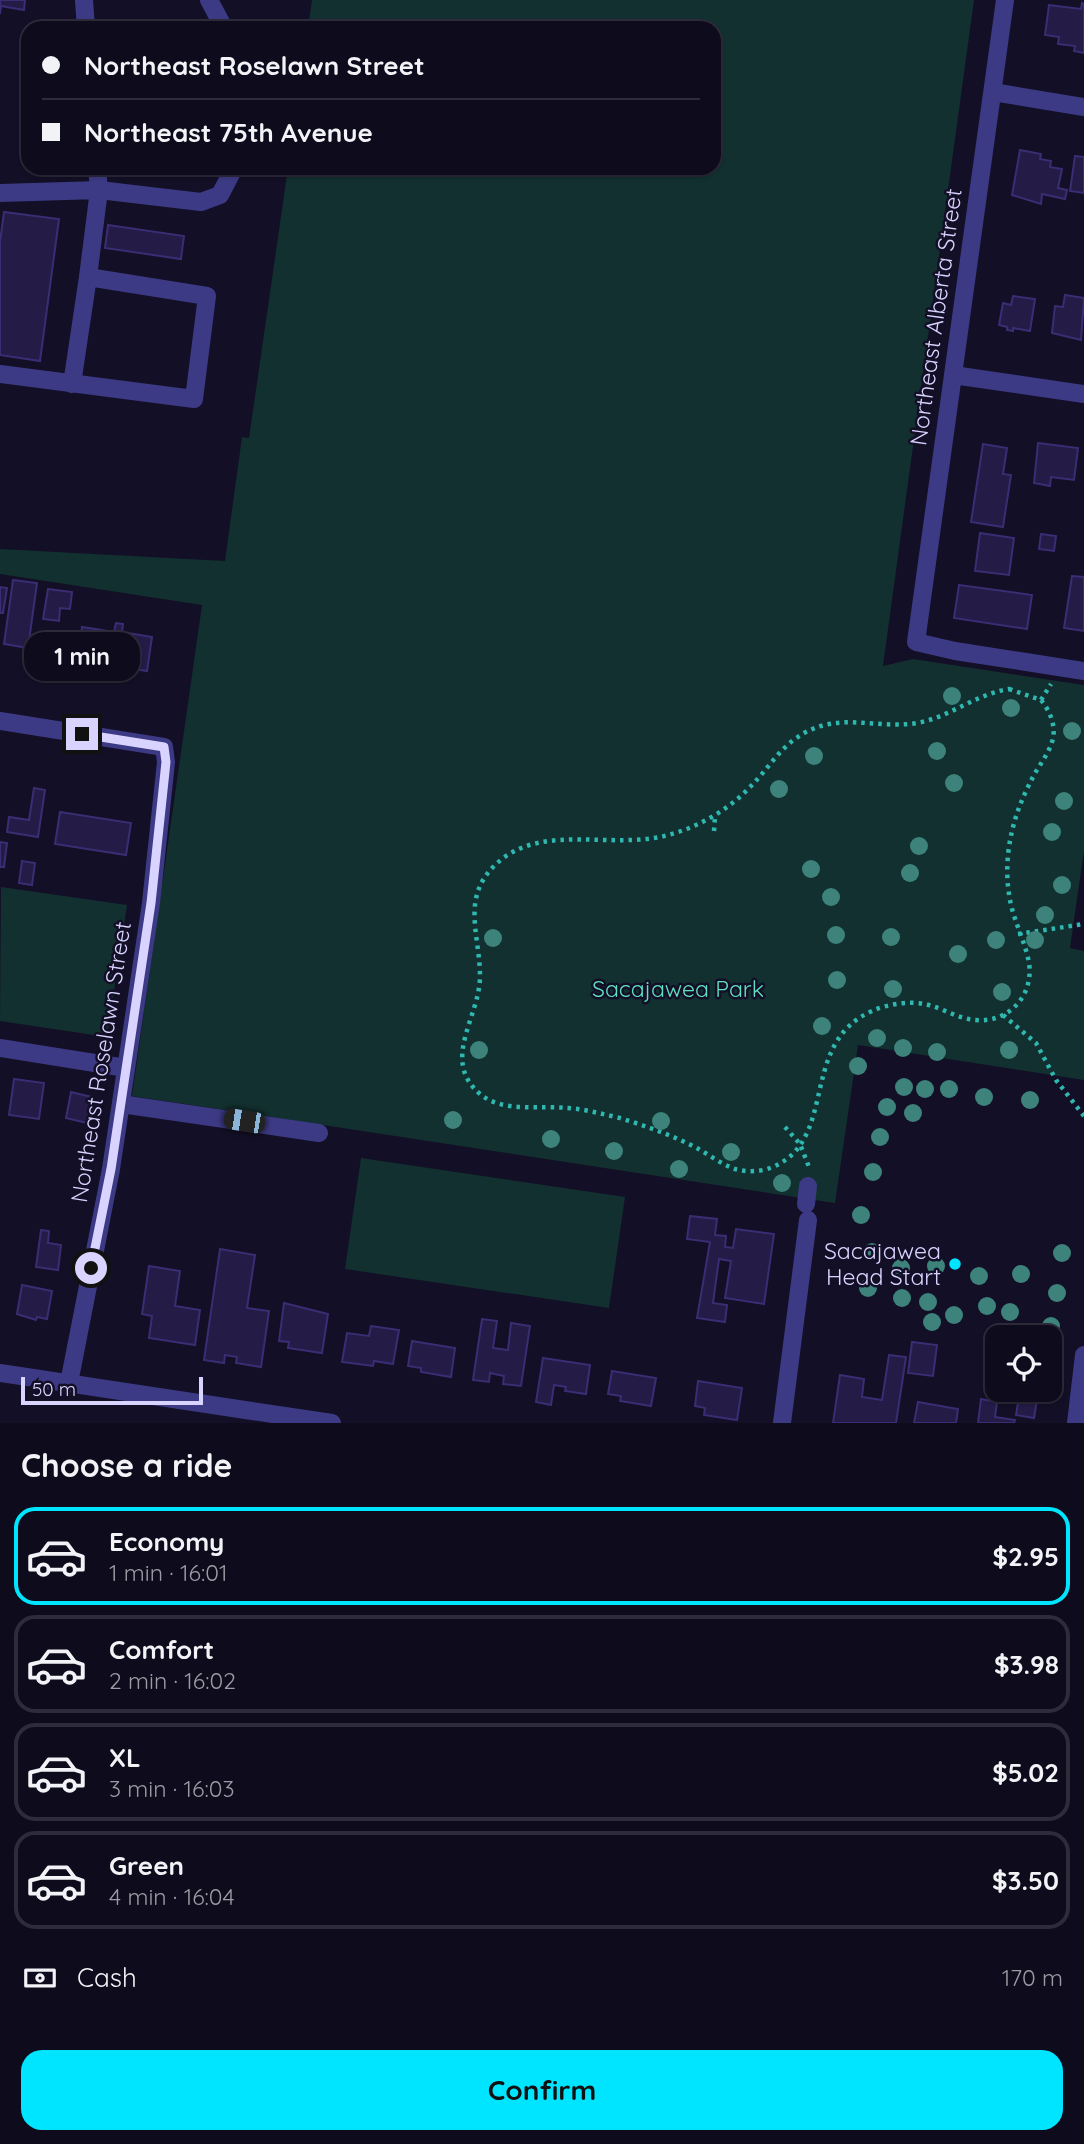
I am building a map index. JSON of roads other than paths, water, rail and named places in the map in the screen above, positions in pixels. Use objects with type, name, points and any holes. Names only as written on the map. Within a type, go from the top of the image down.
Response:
[{"type":"street","points":[[84,0],[86,21]]},
{"type":"street","points":[[209,0],[220,21]]},
{"type":"street","name":"Northeast Alberta Street","points":[[1005,0],[916,642],[955,651],[1084,671]]},
{"type":"street","points":[[993,92],[1084,107]]},
{"type":"street","points":[[72,384],[89,277],[99,190],[98,175]]},
{"type":"street","points":[[2,189],[99,190],[201,202],[220,195],[230,175]]},
{"type":"street","points":[[0,374],[194,399],[207,296],[89,277]]},
{"type":"street","points":[[953,375],[1084,394]]},
{"type":"street","name":"Northeast Roselawn Street","points":[[0,721],[164,747],[166,778],[121,1104],[69,1383]]},
{"type":"street","points":[[0,1048],[126,1068]]},
{"type":"street","points":[[121,1104],[319,1133]]},
{"type":"street","points":[[782,1423],[803,1270],[807,1204]]},
{"type":"street","points":[[1076,1423],[1084,1355]]},
{"type":"street","points":[[0,1373],[332,1423]]},
{"type":"place","name":"Sacajawea Head Start","points":[[955,1264]]},
{"type":"park label","name":"Sacajawea Park","points":[[678,989]]}]
